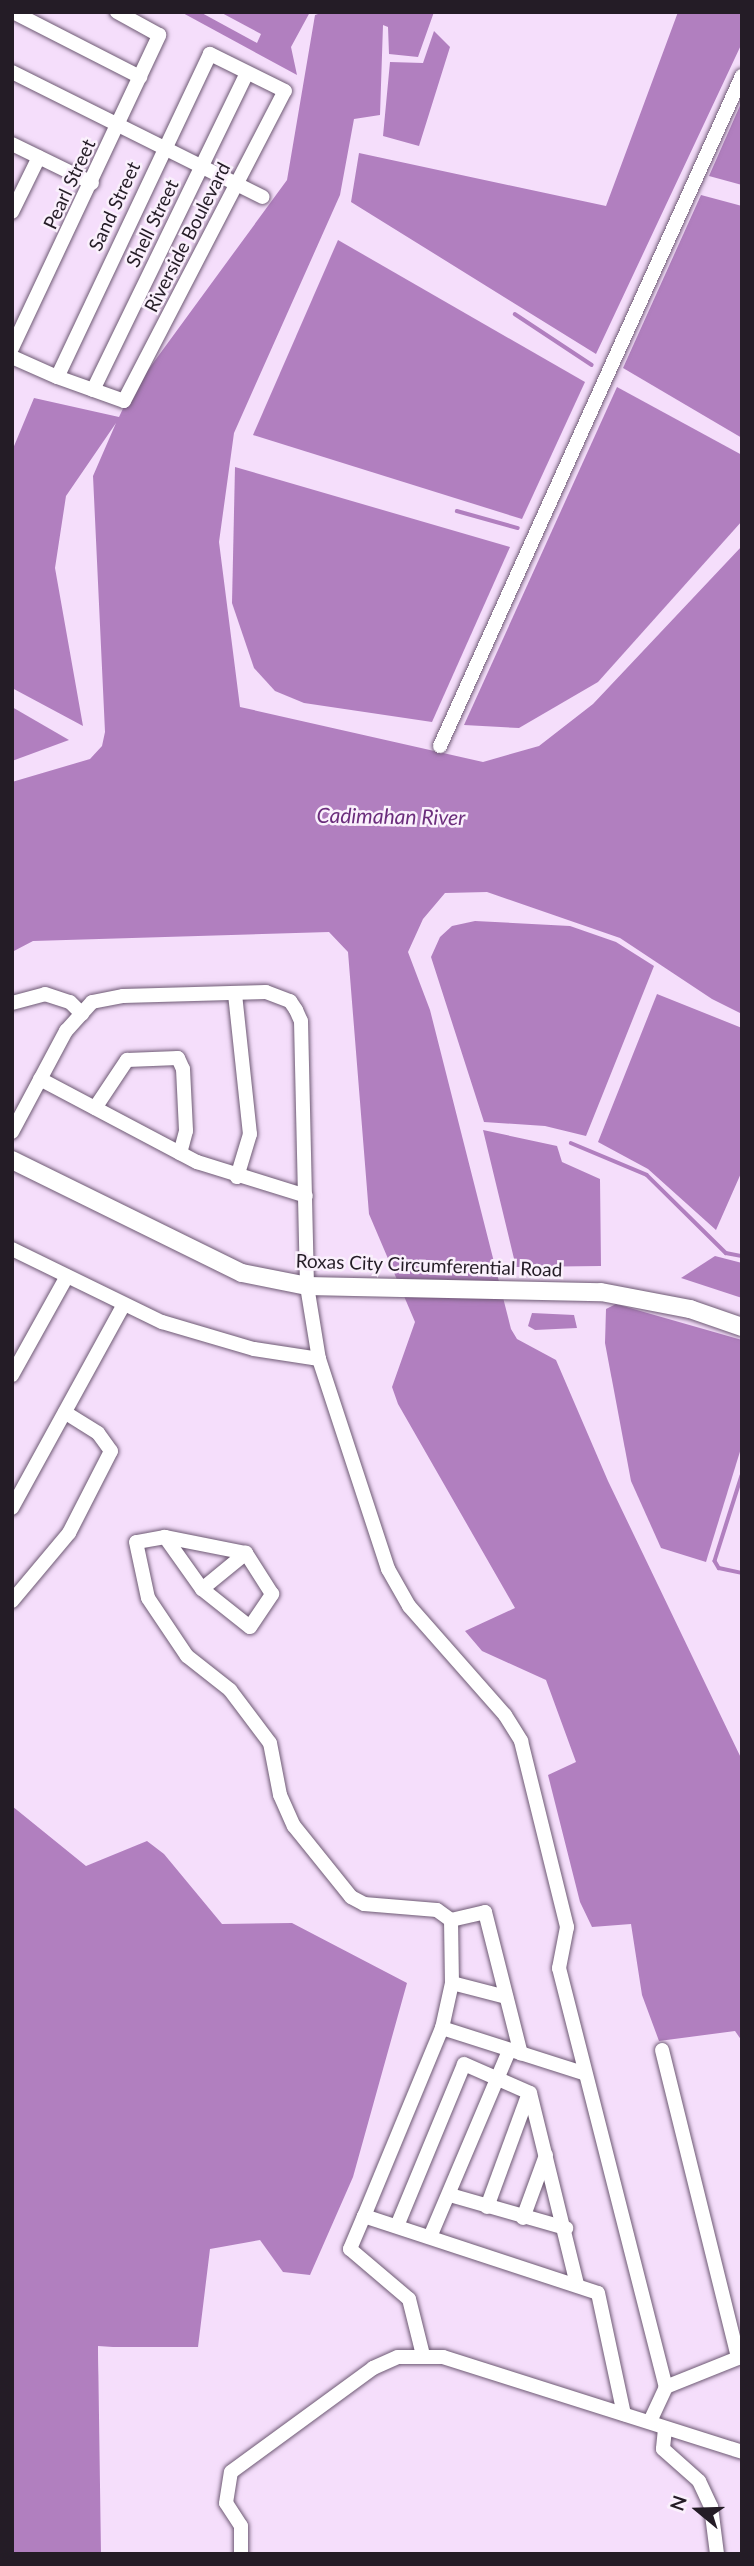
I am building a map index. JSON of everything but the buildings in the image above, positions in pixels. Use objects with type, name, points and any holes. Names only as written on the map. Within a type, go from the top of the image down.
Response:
[{"type":"main road","name":"Roxas City Circumferential Road","points":[[12,1160],[242,1273],[307,1286],[528,1288],[601,1292],[690,1309],[742,1327]]},
{"type":"street","points":[[13,12],[140,77]]},
{"type":"street","name":"Pearl Street","points":[[12,348],[92,183],[159,35],[117,12]]},
{"type":"street","name":"Sand Street","points":[[57,377],[163,146],[210,54],[247,73]]},
{"type":"street","points":[[12,72],[263,197]]},
{"type":"street","name":"Riverside Boulevard","points":[[93,390],[124,401],[285,91],[247,73]]},
{"type":"street","name":"Shell Street","points":[[93,390],[247,73]]},
{"type":"street","points":[[440,746],[742,76]]},
{"type":"street","points":[[12,144],[92,183]]},
{"type":"street","points":[[12,212],[39,157]]},
{"type":"street","points":[[12,357],[93,390]]},
{"type":"street","points":[[12,1003],[45,994],[70,1002],[82,1014]]},
{"type":"street","points":[[236,994],[250,1134],[237,1177]]},
{"type":"street","points":[[12,1132],[66,1031],[92,1002],[103,998],[279,995],[290,1001],[301,1021],[307,1286],[320,1359],[388,1569],[409,1606],[505,1715],[520,1741],[567,1927],[559,1968],[583,2073],[666,2387],[650,2421]]},
{"type":"street","points":[[95,1108],[127,1060],[178,1058],[183,1069],[186,1132],[180,1153]]},
{"type":"street","points":[[40,1079],[180,1153],[237,1177],[306,1196]]},
{"type":"street","points":[[12,1249],[123,1306],[207,1337],[320,1359]]},
{"type":"street","points":[[12,1375],[66,1276]]},
{"type":"street","points":[[12,1508],[123,1306]]},
{"type":"street","points":[[12,1601],[69,1533],[111,1451],[98,1433],[65,1412]]},
{"type":"street","points":[[165,1537],[202,1589],[250,1626],[272,1594],[246,1553],[165,1537],[136,1542],[148,1598],[187,1656],[229,1690],[270,1743],[281,1795],[294,1826],[351,1896],[364,1904],[437,1910],[451,1920],[485,1912],[506,1997],[515,2053],[499,2077],[430,2237]]},
{"type":"street","points":[[202,1589],[246,1553]]},
{"type":"street","points":[[423,2355],[409,2299],[350,2249],[442,2028],[452,1983],[451,1920]]},
{"type":"street","points":[[452,1983],[506,1997]]},
{"type":"street","points":[[442,2028],[583,2073]]},
{"type":"street","points":[[663,2050],[738,2358],[666,2387]]},
{"type":"street","points":[[397,2226],[464,2064],[499,2077],[530,2093],[566,2228],[577,2285]]},
{"type":"street","points":[[487,2207],[530,2093]]},
{"type":"street","points":[[523,2218],[546,2155]]},
{"type":"street","points":[[450,2195],[523,2218],[566,2228]]},
{"type":"street","points":[[364,2216],[598,2293],[624,2414]]},
{"type":"street","points":[[241,2554],[241,2526],[226,2503],[231,2472],[373,2368],[398,2357],[443,2357],[742,2452]]},
{"type":"street","points":[[665,2429],[663,2449],[699,2481],[711,2507],[717,2554]]},
{"type":"water","points":[[181,12],[200,12],[257,43],[261,34],[220,12],[310,12],[291,47],[297,75]]},
{"type":"water","name":"Cadimahan River","points":[[324,12],[434,12],[418,57],[389,54],[388,27],[383,25],[380,115],[354,119],[340,195],[234,433],[219,542],[240,707],[483,762],[539,746],[593,704],[742,546],[742,1014],[712,999],[620,938],[487,892],[445,893],[423,919],[408,952],[430,1010],[511,1329],[517,1339],[556,1360],[608,1481],[742,1760],[742,2041],[735,2031],[659,2041],[642,1995],[631,1924],[592,1927],[580,1902],[548,1775],[576,1762],[546,1680],[482,1651],[465,1631],[515,1608],[398,1404],[392,1387],[415,1322],[369,1214],[348,952],[329,932],[33,941],[12,952],[12,782],[90,759],[102,746],[105,732],[93,476],[116,423],[66,496],[55,568],[83,726],[12,688],[12,451],[34,398],[119,417],[129,396],[287,180],[315,15]]},
{"type":"water","points":[[678,12],[742,12],[742,43],[596,354],[351,202],[359,153],[606,206]]},
{"type":"water","points":[[434,31],[450,47],[419,146],[383,136],[390,62],[423,63]]},
{"type":"water","points":[[742,101],[742,185],[709,176]]},
{"type":"water","points":[[701,195],[742,206],[742,438],[623,368]]},
{"type":"water","points":[[338,240],[585,382],[522,519],[253,435]]},
{"type":"water","points":[[617,387],[742,455],[742,521],[598,682],[519,728],[464,725]]},
{"type":"water","points":[[235,467],[510,547],[432,722],[304,703],[275,691],[254,668],[232,603]]},
{"type":"water","points":[[12,707],[69,740],[12,761]]},
{"type":"water","points":[[475,921],[570,926],[616,942],[654,966],[586,1136],[545,1126],[484,1122],[431,957],[440,937],[452,926]]},
{"type":"water","points":[[657,994],[742,1028],[742,1171],[716,1230],[648,1169],[598,1142]]},
{"type":"water","points":[[483,1130],[557,1146],[562,1162],[600,1179],[601,1266],[516,1267]]},
{"type":"water","points":[[715,1256],[742,1263],[742,1298],[681,1278]]},
{"type":"water","points":[[616,1304],[742,1340],[742,1445],[706,1562],[661,1548],[631,1481],[605,1343],[606,1309]]},
{"type":"water","points":[[532,1313],[574,1315],[577,1328],[535,1330],[528,1326]]},
{"type":"water","points":[[12,1806],[86,1866],[147,1841],[164,1854],[222,1924],[292,1923],[407,1983],[353,2177],[310,2275],[283,2272],[260,2240],[210,2249],[198,2347],[98,2347],[101,2554],[12,2554]]},
{"type":"pier","points":[[98,2346],[113,2347],[102,2350],[105,2554]]},
{"type":"waterway","points":[[515,314],[592,365]]},
{"type":"waterway","points":[[457,511],[518,528]]},
{"type":"waterway","points":[[571,1143],[647,1175],[726,1253],[742,1256]]},
{"type":"waterway","points":[[742,1476],[715,1561],[719,1568],[742,1573]]}]
